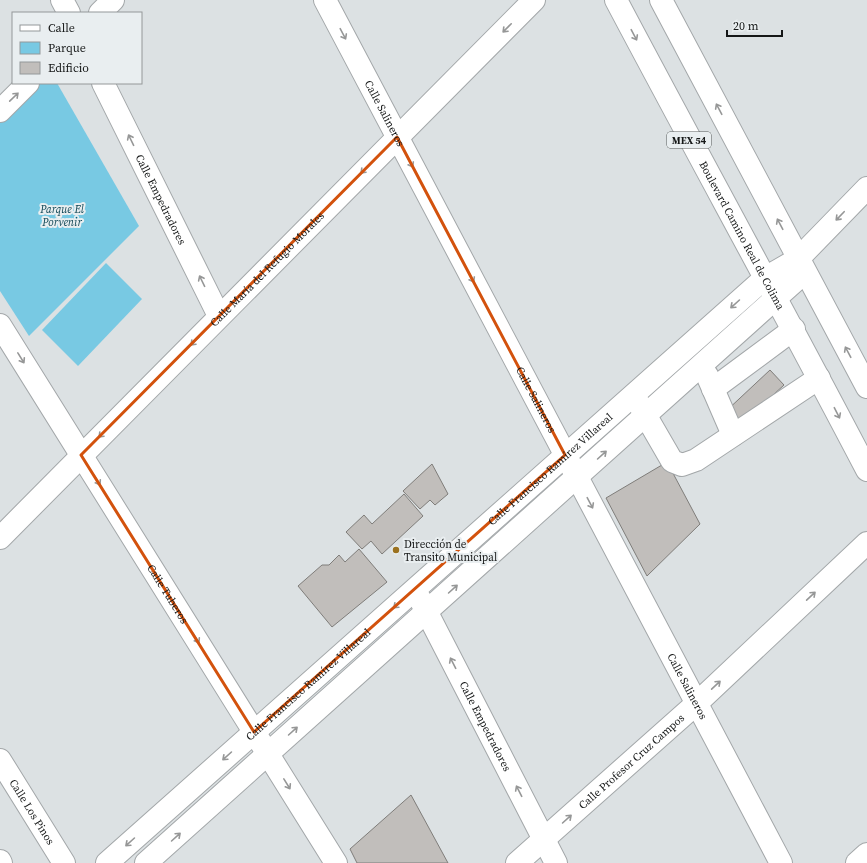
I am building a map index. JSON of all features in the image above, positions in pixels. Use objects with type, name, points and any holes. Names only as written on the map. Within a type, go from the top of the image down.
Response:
[{"type":"street","points":[[62,0],[68,12]]},
{"type":"street","points":[[101,12],[113,0]]},
{"type":"street","name":"Calle Salineros","points":[[325,0],[781,863]]},
{"type":"street","name":"Calle María del Refugio Morales","points":[[0,538],[534,0]]},
{"type":"street","name":"Boulevard Camino Real de Colima","points":[[616,0],[764,278],[794,329],[867,470]]},
{"type":"street","points":[[661,0],[801,266],[867,386]]},
{"type":"street","points":[[0,111],[27,84]]},
{"type":"street","name":"Calle Empedradores","points":[[103,84],[219,316]]},
{"type":"street","name":"Calle Francisco Ramírez Villareal","points":[[146,863],[776,299],[801,266],[867,188]]},
{"type":"street","name":"Calle Francisco Ramírez Villareal","points":[[107,863],[764,278],[801,266]]},
{"type":"street","name":"Calle Tuberos","points":[[0,325],[336,863]]},
{"type":"street","points":[[713,389],[794,329]]},
{"type":"street","points":[[702,365],[733,435]]},
{"type":"street","points":[[634,394],[645,416],[672,461],[682,465],[696,460],[819,378]]},
{"type":"street","name":"Calle Profesor Cruz Campos","points":[[517,863],[696,704],[867,543]]},
{"type":"street","name":"Calle Empedradores","points":[[415,589],[556,863]]},
{"type":"street","name":"Calle Los Pinos","points":[[0,760],[64,863]]},
{"type":"street","points":[[857,863],[867,854]]},
{"type":"highlighted area","points":[[397,137],[565,455],[254,732],[81,455]]},
{"type":"green space","name":"Parque El Porvenir","points":[[38,84],[58,84],[139,226],[29,336],[0,291],[0,122]]},
{"type":"green space","points":[[106,263],[142,299],[78,366],[42,330]]},
{"type":"building","points":[[770,370],[784,385],[738,427],[724,413]]},
{"type":"building","points":[[667,462],[700,524],[647,576],[606,498]]},
{"type":"building","points":[[432,464],[448,494],[435,505],[430,500],[420,509],[403,491]]},
{"type":"building","points":[[404,494],[423,516],[382,554],[371,541],[362,549],[346,532],[364,515],[372,524]]},
{"type":"building","points":[[359,549],[387,582],[332,627],[298,586],[322,565],[329,565],[339,555],[345,562]]},
{"type":"building","points":[[411,795],[448,863],[357,863],[350,849]]},
{"type":"place","name":"Dirección de Transito Municipal","points":[[396,550]]}]
